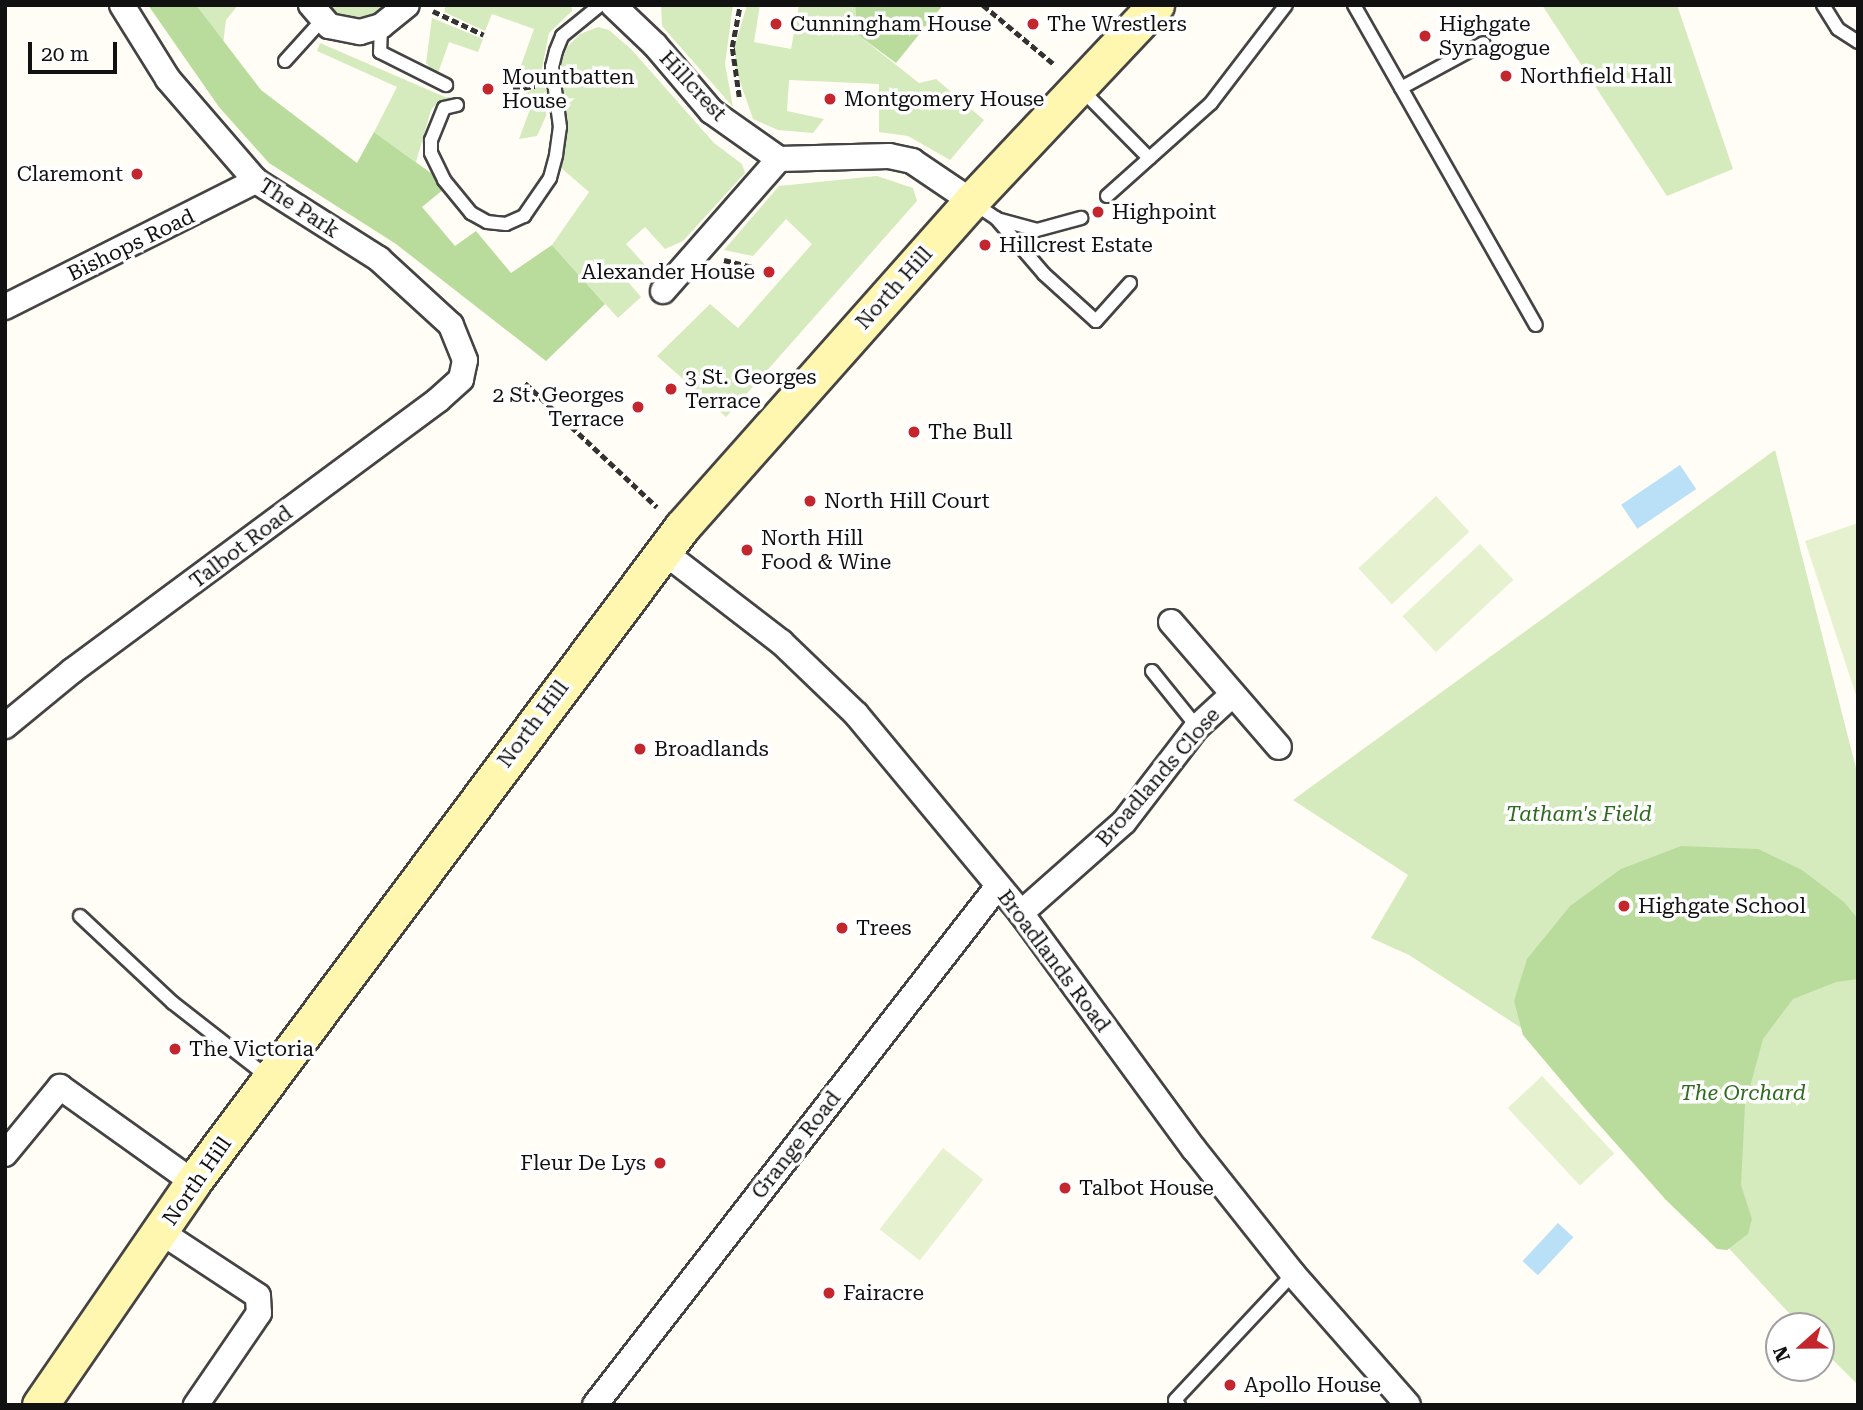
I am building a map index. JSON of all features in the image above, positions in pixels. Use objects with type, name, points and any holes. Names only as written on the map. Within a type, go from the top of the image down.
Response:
[{"type":"main road","name":"North Hill","points":[[40,1405],[193,1182],[673,540],[983,209],[1077,85],[1156,5]]},
{"type":"street","name":"The Park","points":[[122,5],[168,79],[256,181],[379,259],[451,326],[465,360]]},
{"type":"street","points":[[317,13],[345,32],[381,26],[407,5]]},
{"type":"street","name":"Hillcrest","points":[[612,5],[647,37],[711,111],[779,159]]},
{"type":"street","points":[[663,291],[779,159],[889,156],[912,161],[983,209]]},
{"type":"street","name":"Bishops Road","points":[[5,307],[256,181]]},
{"type":"street","name":"Talbot Road","points":[[5,726],[72,671],[438,400],[461,379],[465,360]]},
{"type":"street","name":"Broadlands Road","points":[[673,540],[856,714],[1021,913],[1194,1149],[1293,1274],[1408,1405]]},
{"type":"street","name":"Broadlands Close","points":[[1171,622],[1279,747]]},
{"type":"street","name":"Broadlands Close","points":[[1021,913],[1124,822],[1197,727],[1232,695]]},
{"type":"street","name":"Grange Road","points":[[595,1405],[998,886]]},
{"type":"street","points":[[5,1154],[60,1087],[193,1182]]},
{"type":"street","points":[[161,1232],[258,1296],[259,1313],[196,1405]]},
{"type":"lane","points":[[457,106],[444,108],[431,140],[431,153],[444,180],[471,214],[487,222],[506,224],[524,216],[550,178],[556,155],[560,127],[552,67],[556,51],[562,36],[600,5]]},
{"type":"lane","points":[[1107,195],[1211,103],[1286,5]]},
{"type":"lane","points":[[1823,5],[1838,29],[1858,43]]},
{"type":"lane","points":[[1358,7],[1536,325]]},
{"type":"lane","points":[[285,61],[317,13]]},
{"type":"lane","points":[[381,26],[380,52],[446,85]]},
{"type":"lane","points":[[1401,88],[1484,43]]},
{"type":"lane","points":[[1077,85],[1149,158]]},
{"type":"lane","points":[[983,209],[1037,230],[1081,218]]},
{"type":"lane","points":[[983,209],[1044,274],[1096,321],[1130,283]]},
{"type":"lane","points":[[1152,671],[1197,727]]},
{"type":"lane","points":[[80,916],[173,1003],[270,1078]]},
{"type":"lane","points":[[1180,1405],[1175,1400],[1293,1274]]},
{"type":"path","points":[[740,5],[732,71],[742,109]]},
{"type":"path","points":[[983,5],[1077,85]]},
{"type":"path","points":[[433,10],[484,35]]},
{"type":"path","points":[[710,257],[753,267]]},
{"type":"path","points":[[525,383],[673,540]]},
{"type":"green space","points":[[148,5],[196,5],[261,90],[357,163],[374,132],[435,176],[444,189],[422,207],[455,246],[476,231],[511,273],[552,245],[605,304],[546,361],[396,244],[269,163],[219,107]]},
{"type":"green space","points":[[196,5],[238,5],[226,20],[223,45]]},
{"type":"green space","points":[[324,5],[394,5],[376,19],[355,21],[339,18]]},
{"type":"green space","points":[[446,5],[571,5],[572,11],[549,33],[541,73],[523,85],[515,82],[534,29],[492,14],[485,31],[444,12]]},
{"type":"green space","points":[[661,5],[733,5],[725,64],[733,107],[662,26]]},
{"type":"green space","points":[[747,5],[760,5],[754,42],[791,49],[799,5],[855,5],[858,35],[919,83],[936,79],[984,120],[950,160],[908,136],[879,132],[879,84],[789,80],[787,111],[824,119],[813,133],[778,130],[753,119],[736,70],[735,45]]},
{"type":"green space","points":[[855,5],[943,5],[896,63],[858,35]]},
{"type":"green space","points":[[1542,5],[1677,5],[1733,169],[1667,196]]},
{"type":"green space","points":[[432,18],[483,39],[478,52],[449,42],[437,76],[426,63]]},
{"type":"green space","points":[[598,27],[609,30],[631,49],[714,143],[742,164],[745,173],[683,241],[665,249],[645,227],[626,244],[646,266],[629,283],[641,297],[618,318],[552,245],[589,192],[559,166],[566,128],[561,64],[567,47],[580,34]]},
{"type":"green space","points":[[320,43],[445,97],[460,98],[438,102],[431,110],[416,162],[374,132],[397,87],[317,51]]},
{"type":"green space","points":[[542,85],[547,90],[546,116],[537,136],[519,139],[533,101],[520,96]]},
{"type":"green space","points":[[877,176],[913,188],[917,201],[726,417],[657,356],[710,304],[738,328],[812,244],[786,219],[753,256],[724,250],[779,186]]},
{"type":"green space","name":"Tatham's Field","points":[[1775,450],[1858,776],[1858,1385],[1835,1362],[1835,1312],[1788,1312],[1529,1033],[1409,955],[1371,938],[1408,875],[1293,800]]},
{"type":"green space","points":[[1436,496],[1469,532],[1392,604],[1358,568]]},
{"type":"green space","points":[[1858,523],[1858,701],[1805,541]]},
{"type":"green space","points":[[1480,544],[1513,580],[1436,652],[1402,616]]},
{"type":"green space","name":"The Orchard","points":[[1681,846],[1758,849],[1802,870],[1844,902],[1858,919],[1858,979],[1836,982],[1793,999],[1763,1039],[1745,1105],[1741,1185],[1752,1219],[1748,1234],[1727,1250],[1717,1249],[1666,1200],[1587,1111],[1523,1035],[1514,1001],[1527,959],[1570,906],[1621,869]]},
{"type":"green space","points":[[1542,1076],[1614,1154],[1580,1186],[1508,1108]]},
{"type":"green space","points":[[943,1148],[983,1179],[920,1261],[880,1229]]},
{"type":"water","points":[[1680,465],[1696,489],[1637,529],[1621,505]]},
{"type":"water","points":[[1558,1223],[1573,1237],[1538,1275],[1523,1261]]},
{"type":"place","name":"Cunningham House","points":[[776,24]]},
{"type":"place","name":"The Wrestlers","points":[[1033,24]]},
{"type":"place","name":"Highgate Synagogue","points":[[1425,36]]},
{"type":"place","name":"Northfield Hall","points":[[1506,76]]},
{"type":"place","name":"Mountbatten House","points":[[488,89]]},
{"type":"place","name":"Montgomery House","points":[[830,99]]},
{"type":"place","name":"Claremont","points":[[137,174]]},
{"type":"place","name":"Highpoint","points":[[1098,212]]},
{"type":"place","name":"Hillcrest Estate","points":[[985,245]]},
{"type":"place","name":"Alexander House","points":[[769,272]]},
{"type":"place","name":"3 St. Georges Terrace","points":[[671,389]]},
{"type":"place","name":"2 St. Georges Terrace","points":[[638,407]]},
{"type":"place","name":"The Bull","points":[[914,432]]},
{"type":"place","name":"North Hill Court","points":[[810,501]]},
{"type":"place","name":"North Hill Food & Wine","points":[[747,550]]},
{"type":"place","name":"Broadlands","points":[[640,749]]},
{"type":"place","name":"Highgate School","points":[[1624,906]]},
{"type":"place","name":"Trees","points":[[842,928]]},
{"type":"place","name":"The Victoria","points":[[175,1049]]},
{"type":"place","name":"Fleur De Lys","points":[[660,1163]]},
{"type":"place","name":"Talbot House","points":[[1065,1188]]},
{"type":"place","name":"Fairacre","points":[[829,1293]]},
{"type":"place","name":"Apollo House","points":[[1230,1385]]}]
